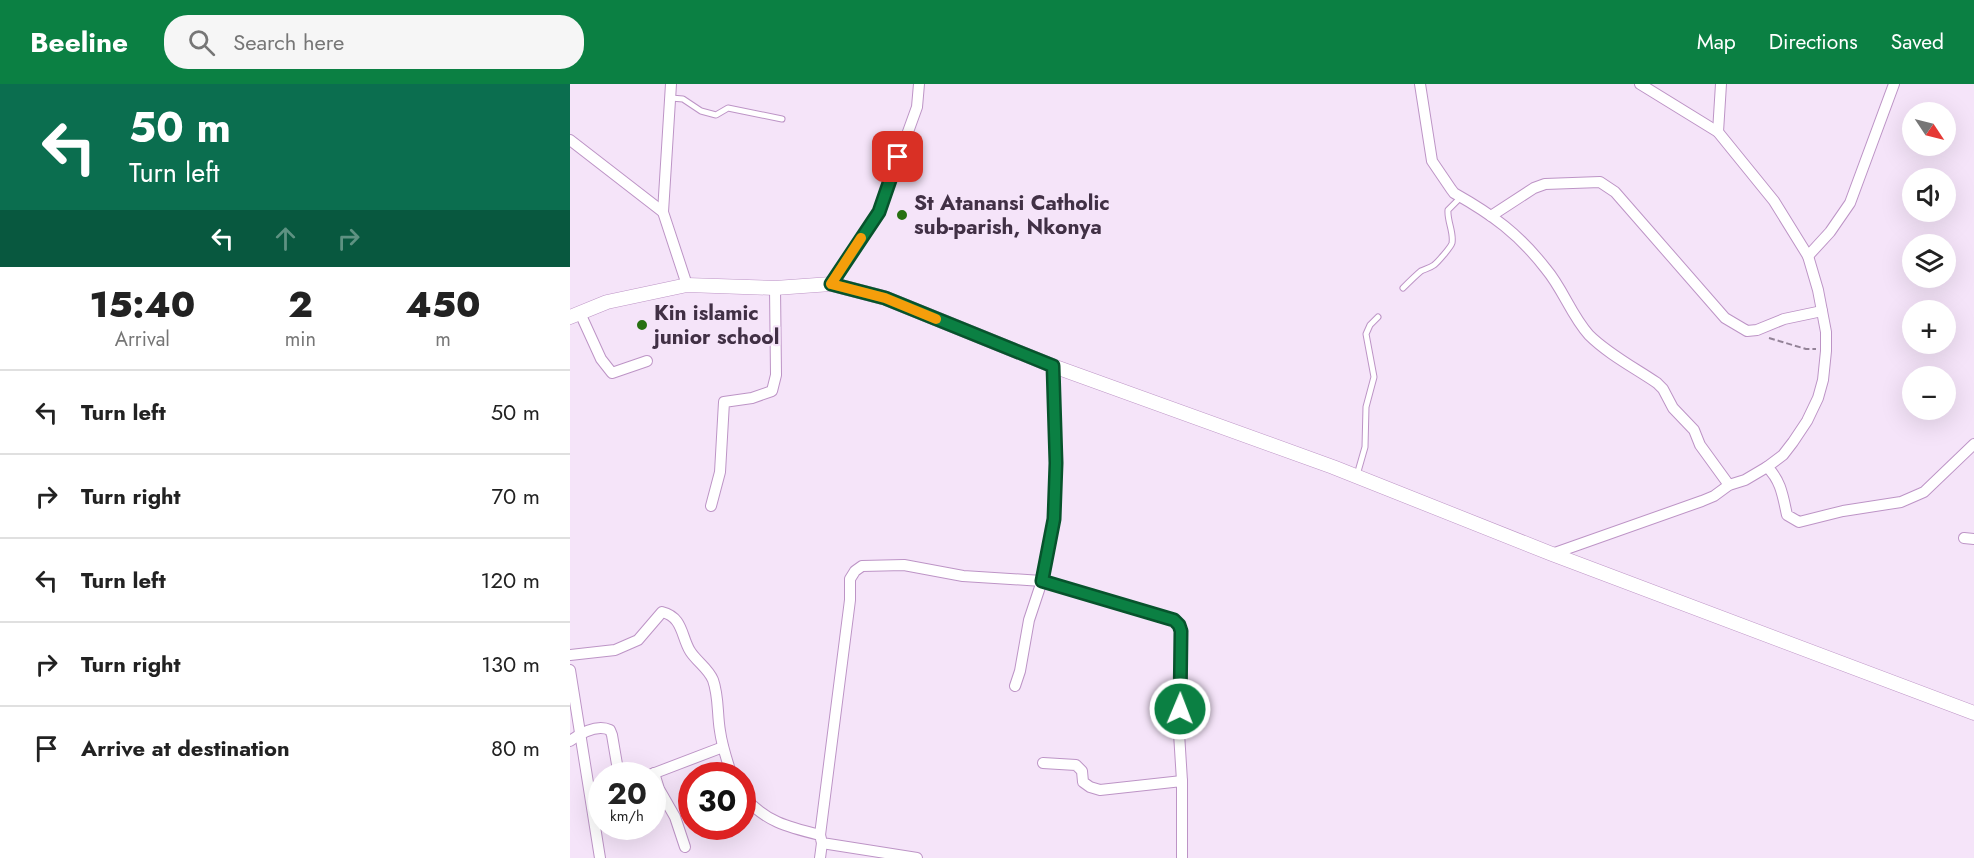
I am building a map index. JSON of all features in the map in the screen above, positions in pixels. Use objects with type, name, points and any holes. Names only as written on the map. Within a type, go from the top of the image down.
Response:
[{"type":"street","points":[[671,84],[663,212],[687,285]]},
{"type":"street","points":[[831,284],[879,212],[917,107],[919,84]]},
{"type":"street","points":[[1420,84],[1432,161],[1451,189],[1510,230],[1546,269],[1580,323],[1600,345],[1663,389],[1673,408],[1694,430],[1700,445],[1729,485]]},
{"type":"street","points":[[1552,554],[1702,501],[1767,467],[1783,455],[1807,421],[1818,398],[1823,380],[1826,332],[1808,256],[1774,201],[1718,132],[1640,84]]},
{"type":"street","points":[[1718,132],[1721,84]]},
{"type":"street","points":[[1808,256],[1830,232],[1850,203],[1894,84]]},
{"type":"street","points":[[570,140],[663,212]]},
{"type":"street","points":[[1491,216],[1540,185],[1600,182],[1615,192],[1725,318],[1747,331],[1757,330],[1784,319],[1822,311]]},
{"type":"street","points":[[647,361],[612,373],[575,315],[607,302],[687,285],[775,288],[831,284],[885,298],[1053,366],[1357,476],[1552,554],[1974,713]]},
{"type":"street","points":[[711,506],[720,472],[724,402],[752,398],[772,391],[776,375],[775,288]]},
{"type":"street","points":[[1015,686],[1029,620],[1042,581],[1054,519],[1056,463],[1053,366]]},
{"type":"street","points":[[1767,467],[1774,474],[1781,489],[1787,515],[1799,522],[1843,511],[1901,502],[1924,492],[1974,444]]},
{"type":"street","points":[[820,858],[850,600],[850,579],[862,566],[904,564],[963,576],[1042,581],[1151,612],[1174,620],[1179,625],[1181,631],[1179,733],[1182,782],[1182,858]]},
{"type":"street","points":[[570,655],[615,650],[638,640],[662,612],[671,614],[679,625],[690,651],[708,669],[713,681],[718,703],[720,731],[728,762]]},
{"type":"street","points":[[570,670],[600,858]]},
{"type":"street","points":[[570,741],[580,734],[600,727],[607,728],[610,730],[616,762]]},
{"type":"street","points":[[666,768],[723,747]]},
{"type":"street","points":[[1043,763],[1076,765],[1082,771],[1083,782],[1100,790],[1182,782]]},
{"type":"street","points":[[666,802],[675,817],[685,847]]},
{"type":"street","points":[[756,807],[769,819],[821,839],[917,858]]},
{"type":"lane","points":[[670,98],[683,99],[701,111],[716,115],[728,108],[782,119]]},
{"type":"lane","points":[[1403,288],[1422,270],[1436,264],[1443,253],[1450,248],[1452,241],[1451,227],[1447,217],[1448,210],[1461,197]]},
{"type":"lane","points":[[1357,476],[1365,447],[1366,407],[1374,377],[1366,334],[1370,325],[1378,317]]},
{"type":"path","points":[[1757,330],[1766,338],[1806,349],[1826,351]]},
{"type":"slow traffic","points":[[861,238],[831,284],[885,298],[936,319]]},
{"type":"place","name":"St Atanansi Catholic sub-parish, Nkonya","points":[[902,215]]},
{"type":"place","name":"Kin islamic junior school","points":[[642,325]]},
{"type":"route","points":[[898,157],[879,212],[831,284],[885,298],[1053,366],[1056,463],[1054,519],[1042,581],[1174,620],[1181,631],[1180,709]]}]
